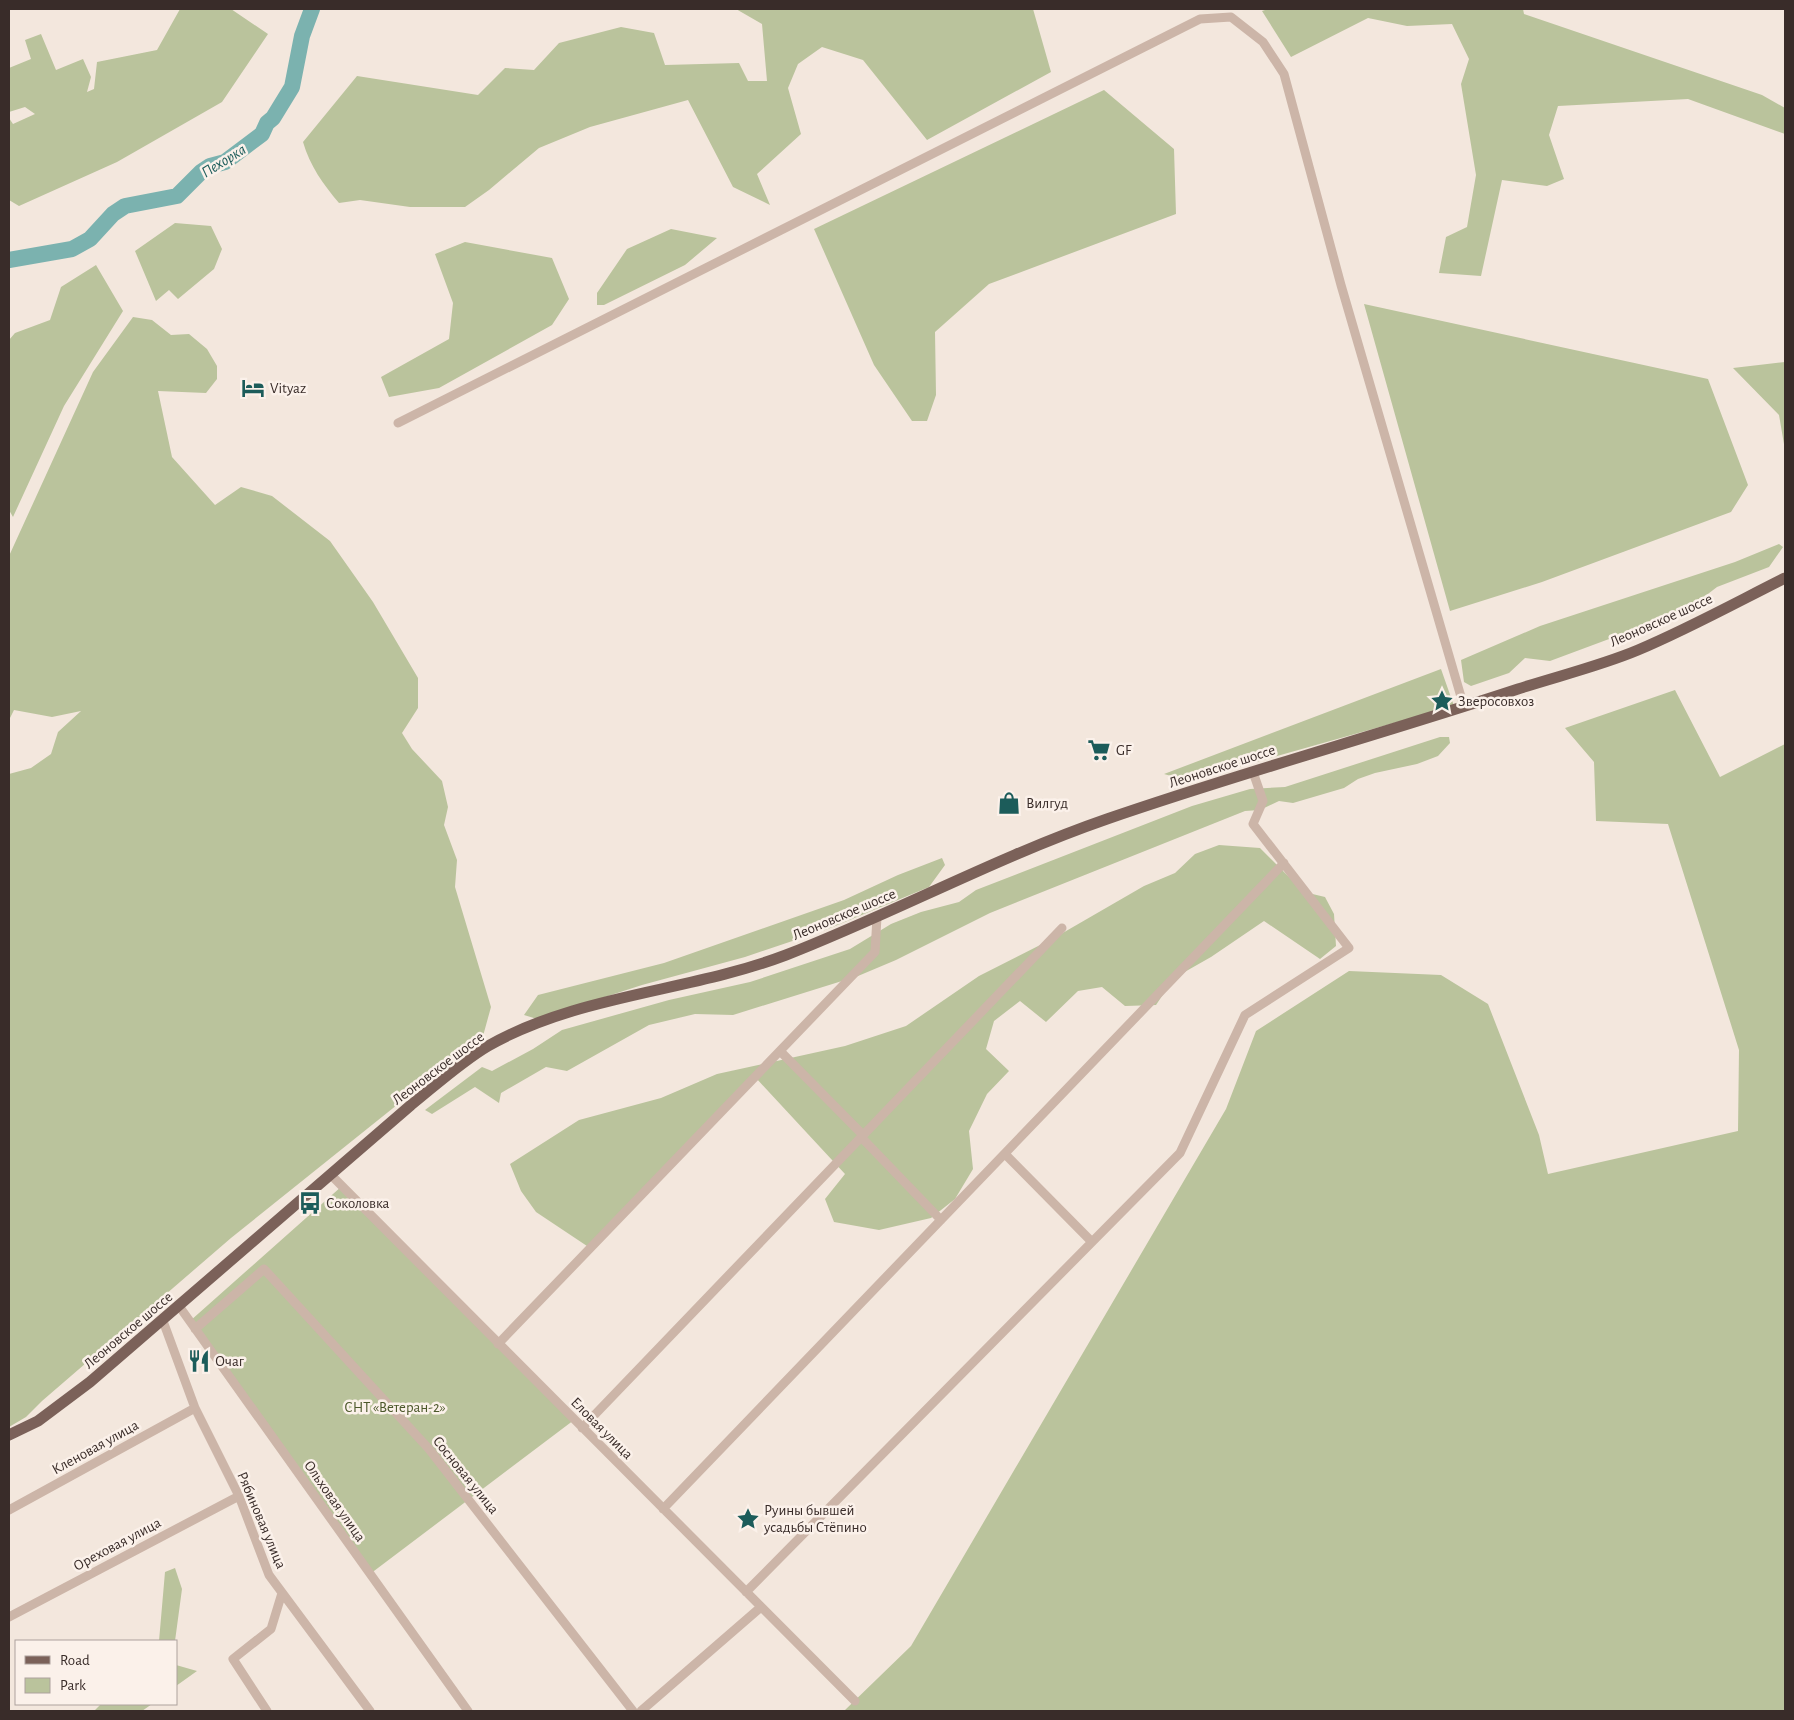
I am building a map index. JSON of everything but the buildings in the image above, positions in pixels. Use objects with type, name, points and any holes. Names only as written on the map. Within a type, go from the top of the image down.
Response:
[{"type":"main road","name":"Леоновское шоссе","points":[[9,1435],[38,1421],[60,1404],[163,1321],[330,1174],[458,1068],[487,1047],[505,1038],[556,1017],[588,1007],[744,969],[877,917],[1056,838],[1254,772],[1464,707],[1638,650],[1785,578]]},
{"type":"street","points":[[398,423],[1200,19],[1231,17],[1263,42],[1284,74],[1343,294],[1464,707]]},
{"type":"street","points":[[746,1592],[1180,1153],[1245,1015],[1349,948],[1253,824],[1263,801],[1254,772]]},
{"type":"street","points":[[663,1509],[1284,863]]},
{"type":"street","points":[[498,1344],[876,952],[877,917]]},
{"type":"street","points":[[582,1428],[1062,928]]},
{"type":"street","points":[[780,1051],[941,1220]]},
{"type":"street","points":[[1005,1154],[1092,1242]]},
{"type":"street","name":"Еловая улица","points":[[330,1174],[855,1701]]},
{"type":"street","name":"Сосновая улица","points":[[195,1329],[264,1269],[429,1449],[633,1711]]},
{"type":"street","name":"Ольховая улица","points":[[179,1306],[468,1711]]},
{"type":"street","name":"Рябиновая улица","points":[[163,1321],[195,1408],[239,1496],[269,1575],[370,1711]]},
{"type":"street","name":"Кленовая улица","points":[[9,1510],[195,1408]]},
{"type":"street","name":"Ореховая улица","points":[[9,1617],[239,1496]]},
{"type":"street","points":[[267,1711],[233,1659],[272,1629],[282,1593]]},
{"type":"street","points":[[641,1711],[761,1607]]},
{"type":"green space","points":[[180,9],[231,9],[268,34],[222,102],[117,162],[19,206],[9,200],[9,118],[13,124],[35,114],[25,107],[9,112],[9,68],[31,59],[25,40],[41,34],[56,70],[83,59],[91,77],[87,92],[94,89],[97,62],[157,50]]},
{"type":"green space","points":[[736,9],[1033,9],[1051,72],[927,140],[863,60],[822,47],[798,64],[788,88],[801,134],[757,174],[770,205],[733,187],[688,100],[590,127],[539,148],[489,190],[465,207],[410,207],[360,200],[339,203],[309,159],[303,142],[357,76],[478,95],[505,68],[534,70],[559,43],[621,27],[654,33],[665,65],[739,63],[748,81],[767,81],[762,24]]},
{"type":"green space","points":[[1268,9],[1523,9],[1524,14],[1762,95],[1785,108],[1785,134],[1688,99],[1558,106],[1549,135],[1564,179],[1547,186],[1502,180],[1481,276],[1439,273],[1446,237],[1467,227],[1476,175],[1461,84],[1469,59],[1452,24],[1407,26],[1368,18],[1291,57],[1262,11]]},
{"type":"green space","points":[[1104,90],[1174,149],[1176,214],[989,284],[935,332],[936,395],[927,421],[912,421],[874,365],[814,229]]},
{"type":"green space","points":[[175,223],[211,226],[222,249],[214,269],[178,299],[169,290],[156,301],[135,251]]},
{"type":"green space","points":[[671,229],[717,238],[685,265],[604,305],[597,305],[597,293],[627,249]]},
{"type":"green space","points":[[465,242],[552,258],[569,299],[552,325],[439,388],[389,397],[381,377],[449,339],[453,303],[435,254]]},
{"type":"green space","points":[[96,265],[123,311],[64,406],[13,517],[9,510],[9,340],[15,333],[50,320],[61,287]]},
{"type":"green space","points":[[1364,304],[1708,379],[1748,485],[1731,512],[1542,582],[1450,611]]},
{"type":"green space","points":[[133,317],[152,320],[171,335],[189,334],[207,349],[217,366],[217,379],[206,393],[158,391],[172,457],[215,505],[241,487],[272,496],[330,541],[373,602],[418,678],[418,708],[402,733],[412,749],[442,781],[448,807],[444,825],[457,860],[455,887],[491,1007],[483,1036],[231,1238],[42,1401],[26,1417],[9,1427],[9,774],[31,768],[51,754],[58,732],[81,711],[52,717],[14,710],[9,720],[9,556],[93,372]]},
{"type":"green space","points":[[1785,362],[1785,450],[1779,415],[1733,368]]},
{"type":"green space","points":[[1779,544],[1783,547],[1769,567],[1717,587],[1687,610],[1550,661],[1525,658],[1509,673],[1471,686],[1464,682],[1461,660],[1540,626],[1735,562]]},
{"type":"green space","points":[[1441,669],[1454,706],[1189,781],[1164,774]]},
{"type":"green space","points":[[1675,690],[1720,777],[1785,744],[1785,1711],[844,1711],[911,1646],[1226,1109],[1256,1031],[1349,971],[1441,975],[1488,1004],[1539,1135],[1548,1174],[1738,1131],[1739,1050],[1668,824],[1596,821],[1594,762],[1565,728]]},
{"type":"green space","points":[[1440,737],[1449,737],[1450,743],[1438,756],[1417,764],[1375,773],[1358,779],[1344,788],[1293,803],[1279,801],[1260,810],[1245,811],[990,913],[896,960],[858,976],[733,1015],[695,1014],[649,1025],[567,1071],[546,1067],[501,1093],[499,1103],[475,1087],[432,1114],[425,1110],[482,1067],[492,1071],[533,1049],[562,1030],[669,1000],[750,982],[850,949],[891,924],[921,912],[959,902],[976,890],[1192,806],[1250,789],[1285,787]]},
{"type":"green space","points":[[1219,845],[1260,848],[1304,892],[1325,897],[1334,914],[1336,946],[1320,959],[1264,921],[1211,957],[1174,978],[1156,1005],[1125,1006],[1102,987],[1078,991],[1046,1022],[1020,1001],[994,1021],[986,1049],[1009,1071],[987,1094],[969,1131],[973,1169],[955,1199],[931,1218],[879,1230],[834,1222],[825,1199],[845,1174],[756,1078],[587,1246],[536,1212],[521,1191],[510,1164],[579,1120],[661,1098],[717,1074],[845,1046],[906,1026],[979,976],[1054,938],[1144,886],[1175,873],[1195,854]]},
{"type":"green space","points":[[942,858],[945,865],[929,887],[828,929],[745,957],[642,985],[537,1019],[524,1015],[538,995],[664,963],[844,900],[898,875]]},
{"type":"green space","name":"СНТ «Ветеран-2»","points":[[342,1186],[574,1420],[370,1574],[190,1321]]},
{"type":"green space","points":[[175,1568],[182,1589],[175,1640],[159,1640],[165,1572]]},
{"type":"green space","points":[[178,1666],[197,1671],[178,1685]]},
{"type":"green space","points":[[100,1705],[151,1705],[142,1711],[94,1711]]},
{"type":"waterway","name":"Пехорка","points":[[9,260],[72,249],[90,239],[113,214],[125,206],[177,196],[201,172],[210,166],[225,162],[262,134],[267,123],[273,118],[292,87],[302,36],[312,9]]},
{"type":"place","name":"Vityaz","points":[[253,388]]},
{"type":"place","name":"Зверосовхоз","points":[[1442,701]]},
{"type":"place","name":"GF","points":[[1099,750]]},
{"type":"place","name":"Вилгуд","points":[[1009,803]]},
{"type":"place","name":"Соколовка","points":[[310,1203]]},
{"type":"place","name":"Очаг","points":[[199,1361]]},
{"type":"place","name":"Руины бывшей усадьбы Стёпино","points":[[748,1519]]}]
